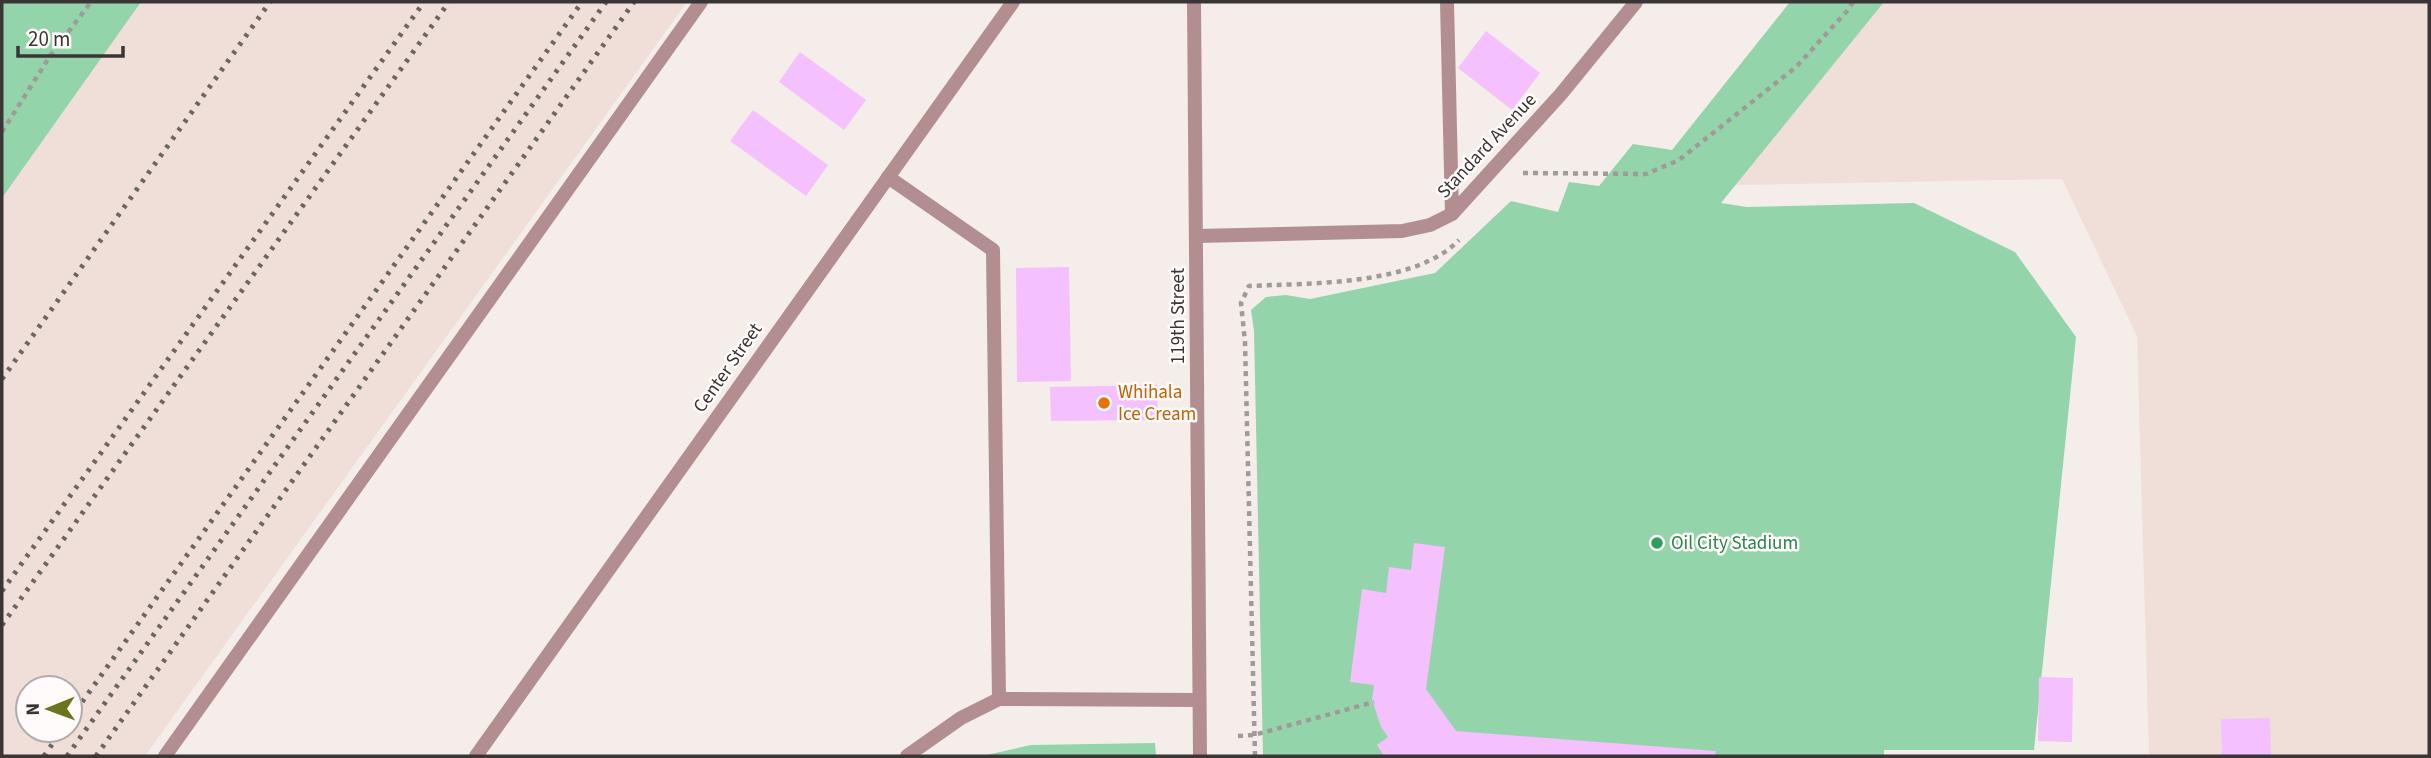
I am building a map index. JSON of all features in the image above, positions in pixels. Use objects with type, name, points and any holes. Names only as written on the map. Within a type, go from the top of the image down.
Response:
[{"type":"street","points":[[165,756],[701,2]]},
{"type":"street","name":"Center Street","points":[[476,756],[1013,2]]},
{"type":"street","name":"119th Street","points":[[1194,2],[1200,756]]},
{"type":"street","points":[[1447,2],[1452,214]]},
{"type":"street","name":"Standard Avenue","points":[[1196,236],[1402,231],[1430,225],[1452,214],[1558,98],[1636,2]]},
{"type":"street","points":[[888,177],[993,250],[999,699]]},
{"type":"street","points":[[907,756],[961,718],[999,699],[1199,700]]},
{"type":"path","points":[[2,132],[50,56],[91,2]]},
{"type":"path","points":[[1523,173],[1646,174],[1679,160],[1796,67],[1853,2]]},
{"type":"path","points":[[1241,303],[1245,342],[1255,756]]},
{"type":"path","points":[[1238,736],[1254,735],[1374,702]]},
{"type":"shaded area","points":[[141,2],[687,2],[145,756],[2,756],[2,198]]},
{"type":"shaded area","points":[[1884,2],[2429,2],[2429,756],[2149,756],[2137,336],[2062,179],[1735,185]]},
{"type":"green space","points":[[2,2],[141,2],[2,198]]},
{"type":"green space","name":"Oil City Stadium","points":[[1790,2],[1884,2],[1721,203],[1747,207],[1914,203],[2015,252],[2076,337],[2034,750],[1884,750],[1884,756],[1263,756],[1254,331],[1251,310],[1266,297],[1286,295],[1310,299],[1435,273],[1511,201],[1558,212],[1569,182],[1599,186],[1633,144],[1672,150]]},
{"type":"green space","points":[[1155,743],[1156,756],[982,756],[1031,745]]},
{"type":"building","points":[[1486,31],[1540,73],[1512,110],[1458,68]]},
{"type":"building","points":[[800,52],[866,100],[844,130],[779,82]]},
{"type":"building","points":[[753,110],[828,165],[806,196],[730,141]]},
{"type":"building","points":[[1069,267],[1071,381],[1017,382],[1016,268]]},
{"type":"building","name":"Whihala Ice Cream","points":[[1157,385],[1158,420],[1051,421],[1050,387]]},
{"type":"building","points":[[1414,543],[1445,547],[1426,689],[1456,731],[1716,751],[1715,756],[1384,756],[1377,745],[1388,737],[1381,727],[1372,699],[1374,685],[1350,682],[1362,589],[1386,593],[1389,567],[1411,570]]},
{"type":"building","points":[[2039,677],[2073,678],[2072,742],[2038,741]]},
{"type":"building","points":[[2270,718],[2271,756],[2222,756],[2221,719]]},
{"type":"railway","points":[[2,379],[270,2]]},
{"type":"railway","points":[[2,591],[424,2]]},
{"type":"railway","points":[[2,625],[449,2]]},
{"type":"railway","points":[[84,699],[582,2]]},
{"type":"railway","points":[[67,756],[606,2]]},
{"type":"railway","points":[[96,756],[634,2]]},
{"type":"railway","points":[[44,756],[52,744]]},
{"type":"place","name":"Whihala Ice Cream","points":[[1104,403]]},
{"type":"place","name":"Oil City Stadium","points":[[1657,543]]}]
